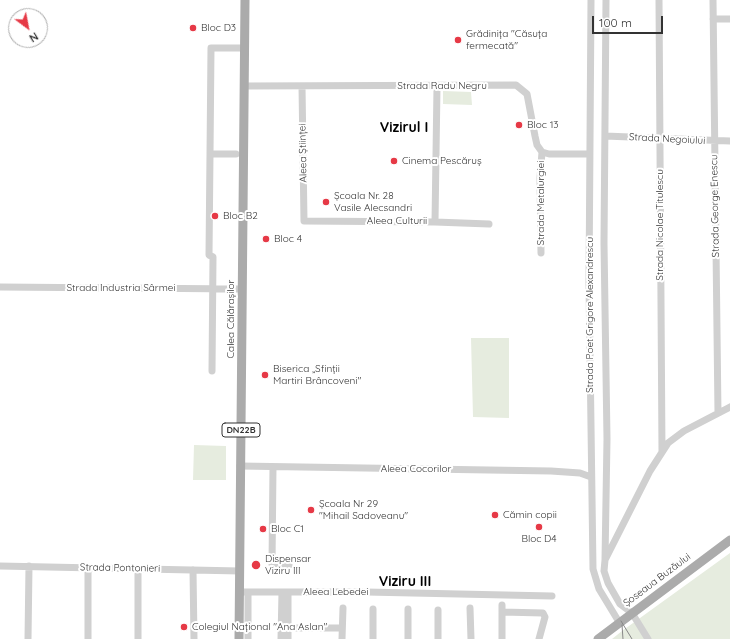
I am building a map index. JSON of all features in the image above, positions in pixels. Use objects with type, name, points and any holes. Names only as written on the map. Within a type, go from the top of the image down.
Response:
[{"type":"main road","name":"Calea Călărașilor","points":[[239,639],[244,592],[240,571],[240,466],[245,0]]},
{"type":"main road","name":"Șoseaua Buzăului","points":[[598,639],[730,540]]},
{"type":"street","name":"Strada Poet Grigore Alexandrescu","points":[[591,0],[589,154],[591,477],[594,577],[619,622]]},
{"type":"street","name":"Strada Poet Grigore Alexandrescu","points":[[606,0],[604,243],[607,446],[604,571],[608,583],[620,604],[632,612],[648,639]]},
{"type":"street","name":"Strada Nicolae Titulescu","points":[[660,0],[662,451]]},
{"type":"street","name":"Strada George Enescu","points":[[714,0],[714,141],[718,413]]},
{"type":"street","points":[[713,19],[730,18]]},
{"type":"street","points":[[212,371],[213,257],[209,255],[211,48],[245,48]]},
{"type":"street","name":"Strada Radu Negru","points":[[245,86],[516,85],[523,89],[529,99],[536,140],[542,152]]},
{"type":"street","name":"Aleea Științei","points":[[302,86],[304,221]]},
{"type":"street","points":[[435,222],[437,86]]},
{"type":"street","name":"Strada Negoiului","points":[[605,136],[730,141]]},
{"type":"street","points":[[542,152],[549,154],[589,154]]},
{"type":"street","name":"Strada Metalurgiei","points":[[541,253],[540,178],[542,152]]},
{"type":"street","points":[[210,154],[236,154]]},
{"type":"street","name":"Aleea Culturii","points":[[304,221],[489,224]]},
{"type":"street","name":"Strada Industria Sârmei","points":[[0,287],[242,289]]},
{"type":"street","points":[[604,560],[643,483],[662,451],[676,436],[730,406]]},
{"type":"street","name":"Aleea Cocorilor","points":[[240,466],[551,470],[591,477]]},
{"type":"street","points":[[273,467],[272,564],[290,565]]},
{"type":"street","name":"Strada Pontonieri","points":[[0,566],[240,571]]},
{"type":"street","points":[[28,639],[29,566]]},
{"type":"street","points":[[88,568],[88,639]]},
{"type":"street","points":[[138,569],[138,639]]},
{"type":"street","points":[[194,570],[194,639]]},
{"type":"street","points":[[244,592],[248,639]]},
{"type":"street","name":"Aleea Lebedei","points":[[244,592],[552,596]]},
{"type":"street","points":[[285,592],[288,639]]},
{"type":"street","points":[[281,639],[285,592]]},
{"type":"street","points":[[342,639],[343,608]]},
{"type":"street","points":[[470,608],[471,639]]},
{"type":"street","points":[[502,639],[502,608],[543,613],[545,617],[539,639]]},
{"type":"street","points":[[373,609],[373,639]]},
{"type":"street","points":[[408,609],[408,639]]},
{"type":"street","points":[[438,610],[438,639]]},
{"type":"street","points":[[288,628],[342,628]]},
{"type":"shaded area","points":[[443,91],[471,92],[472,105],[443,104]]},
{"type":"shaded area","points":[[471,338],[509,338],[509,418],[473,417]]},
{"type":"shaded area","points":[[194,445],[226,446],[226,480],[193,480]]},
{"type":"shaded area","points":[[730,553],[730,639],[612,639],[622,631]]},
{"type":"tram line","points":[[621,621],[632,639]]},
{"type":"tram line","points":[[622,625],[623,639]]},
{"type":"place","name":"Bloc D3","points":[[193,28]]},
{"type":"place","name":"Grădinița \"Căsuța fermecată\"","points":[[458,40]]},
{"type":"place","name":"Bloc 13","points":[[519,125]]},
{"type":"place","name":"Cinema Pescăruș","points":[[394,161]]},
{"type":"place","name":"Școala Nr. 28 Vasile Alecsandri","points":[[326,202]]},
{"type":"place","name":"Bloc B2","points":[[215,216]]},
{"type":"place","name":"Bloc 4","points":[[266,239]]},
{"type":"place","name":"Biserica „Sfinții Martiri Brâncoveni\"","points":[[265,375]]},
{"type":"place","name":"Școala Nr 29 \"Mihail Sadoveanu\"","points":[[311,510]]},
{"type":"place","name":"Cămin copii","points":[[495,515]]},
{"type":"place","name":"Bloc D4","points":[[539,527]]},
{"type":"place","name":"Bloc C1","points":[[263,529]]},
{"type":"place","name":"Dispensar Viziru III","points":[[256,565]]},
{"type":"place","name":"Colegiul Național \"Ana Aslan\"","points":[[184,627]]},
{"type":"district","name":"Vizirul I","points":[[404,128]]},
{"type":"district","name":"Viziru III","points":[[405,582]]}]
